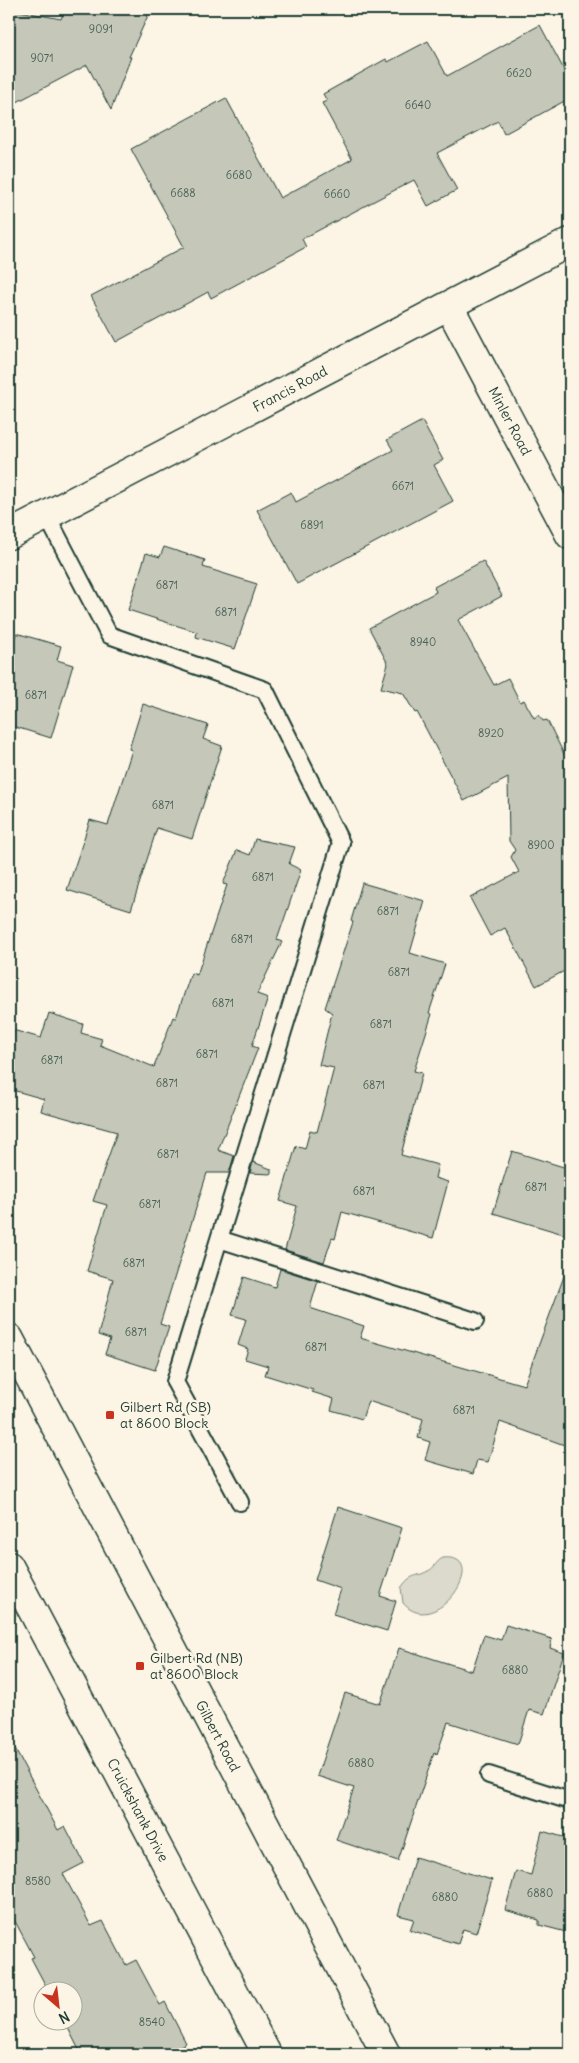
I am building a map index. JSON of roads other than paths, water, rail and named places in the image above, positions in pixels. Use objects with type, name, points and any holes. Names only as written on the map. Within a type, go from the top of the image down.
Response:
[{"type":"street","name":"Francis Road","points":[[9,535],[570,242]]},
{"type":"street","name":"Minler Road","points":[[449,306],[570,535]]},
{"type":"street","name":"Gilbert Road","points":[[9,1338],[386,2054]]},
{"type":"street","name":"Cruickshank Drive","points":[[9,1566],[267,2054]]},
{"type":"lane","points":[[47,516],[108,635],[264,690],[341,843],[175,1382],[240,1502]]},
{"type":"lane","points":[[219,1239],[475,1321]]},
{"type":"lane","points":[[489,1775],[570,1801]]},
{"type":"place","name":"Gilbert Rd (SB) at 8600 Block","points":[[110,1415]]},
{"type":"place","name":"Gilbert Rd (NB) at 8600 Block","points":[[140,1666]]}]
